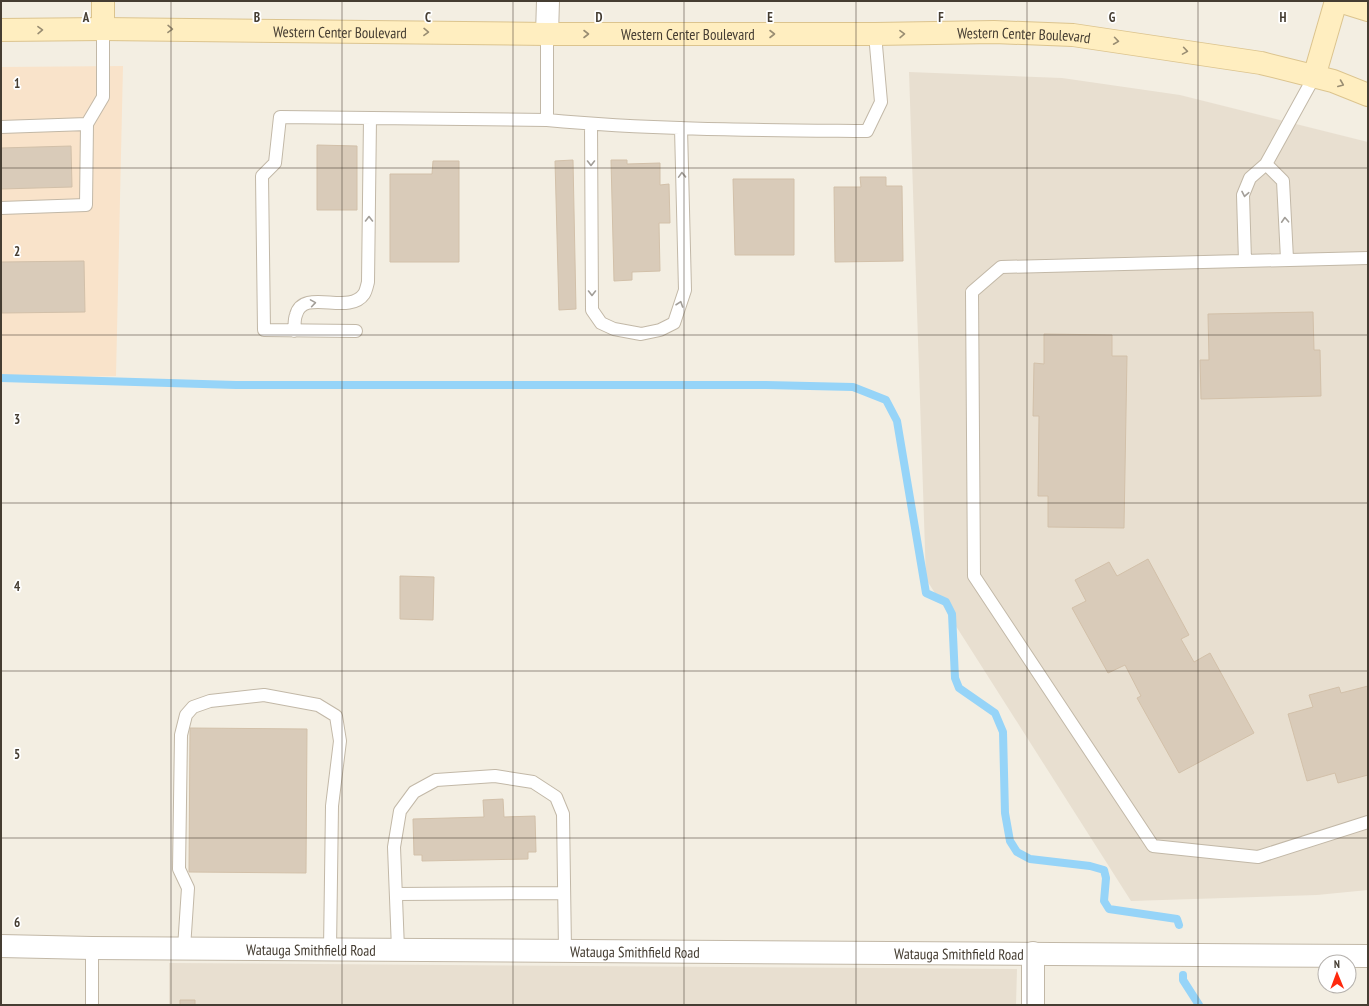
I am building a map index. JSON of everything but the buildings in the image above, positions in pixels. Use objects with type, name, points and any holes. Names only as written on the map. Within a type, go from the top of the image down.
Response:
[{"type":"main road","points":[[103,1],[103,29]]},
{"type":"main road","points":[[1314,77],[1337,1],[1368,10]]},
{"type":"main road","name":"Western Center Boulevard","points":[[1,30],[103,29],[547,34],[875,34],[994,32],[1073,35],[1261,63],[1333,81],[1368,95]]},
{"type":"street","points":[[547,34],[548,1]]},
{"type":"street","name":"Watauga Smithfield Road","points":[[1268,954],[1368,944]]},
{"type":"street","name":"Watauga Smithfield Road","points":[[1,946],[92,948],[1268,954],[1368,956]]},
{"type":"street","points":[[1033,953],[1033,1005]]},
{"type":"lane","points":[[1,208],[86,205],[87,124],[103,97],[103,29]]},
{"type":"lane","points":[[547,34],[547,120]]},
{"type":"lane","points":[[356,331],[264,330],[262,176],[276,163],[280,117],[547,120],[591,124],[681,128],[867,131],[881,102],[875,34]]},
{"type":"lane","points":[[1245,260],[1243,195],[1250,178],[1266,164],[1314,77]]},
{"type":"lane","points":[[294,331],[296,314],[303,305],[314,301],[344,303],[355,301],[364,294],[368,282],[370,118]]},
{"type":"lane","points":[[1,127],[87,124]]},
{"type":"lane","points":[[591,124],[592,310],[601,323],[614,329],[641,334],[660,330],[674,323],[685,290],[681,128]]},
{"type":"lane","points":[[1266,164],[1283,181],[1287,259]]},
{"type":"lane","points":[[1368,258],[1001,266],[972,292],[974,576],[1153,846],[1258,857],[1368,822]]},
{"type":"lane","points":[[184,948],[188,888],[179,869],[181,735],[186,715],[193,707],[210,701],[264,695],[318,705],[336,716],[340,740],[332,806],[330,949]]},
{"type":"lane","points":[[398,949],[394,847],[400,811],[414,792],[436,780],[496,776],[533,782],[556,797],[563,814],[566,950]]},
{"type":"lane","points":[[396,894],[564,893]]},
{"type":"lane","points":[[92,948],[92,1005]]},
{"type":"shaded area","points":[[123,66],[116,376],[1,378],[1,67]]},
{"type":"shaded area","points":[[909,72],[1062,78],[1180,95],[1368,142],[1368,890],[1317,895],[1131,901],[926,579]]},
{"type":"shaded area","points":[[169,963],[1017,969],[1016,1005],[169,1005]]},
{"type":"waterway","points":[[1,378],[236,385],[766,385],[853,387],[886,400],[897,421],[926,593],[946,602],[952,614],[955,678],[959,688],[995,713],[1003,732],[1005,813],[1010,841],[1017,852],[1030,859],[1090,866],[1104,870],[1106,878],[1104,901],[1109,909],[1177,919],[1179,925]]},
{"type":"waterway","points":[[1183,975],[1183,980],[1199,1005]]}]
